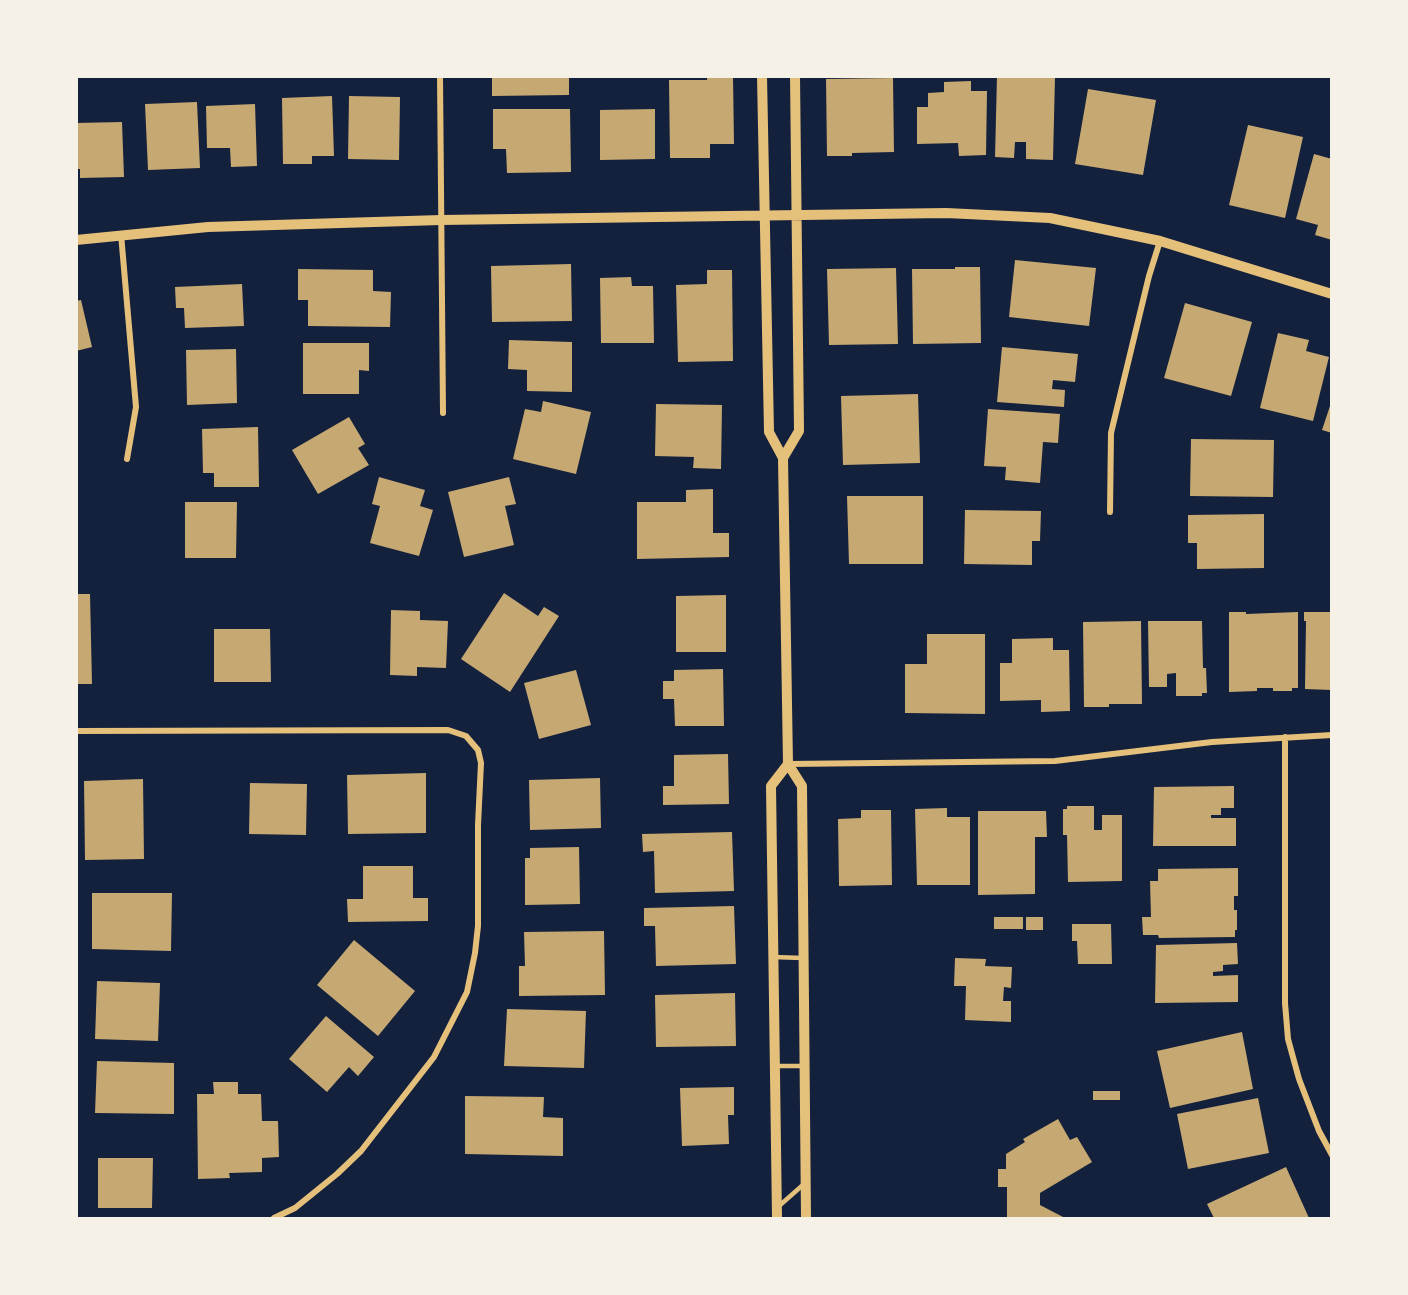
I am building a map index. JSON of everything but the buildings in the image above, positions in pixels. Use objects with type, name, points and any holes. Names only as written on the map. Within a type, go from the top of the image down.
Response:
[{"type":"street","points":[[440,76],[443,413]]},
{"type":"street","points":[[762,76],[769,432],[783,458],[788,764],[802,786],[806,1218]]},
{"type":"street","points":[[783,458],[799,430],[795,76]]},
{"type":"street","points":[[76,240],[208,227],[441,220],[946,213],[1050,218],[1160,241],[1332,294]]},
{"type":"street","points":[[121,234],[136,407],[126,459]]},
{"type":"street","points":[[1110,512],[1111,433],[1149,276],[1160,241]]},
{"type":"street","points":[[76,731],[448,730],[466,736],[478,750],[481,764],[478,825],[478,926],[467,992],[434,1058],[361,1151],[295,1208],[274,1218]]},
{"type":"street","points":[[788,764],[1055,761],[1212,742],[1332,735]]},
{"type":"street","points":[[1285,737],[1285,1003],[1288,1039],[1299,1079],[1319,1131],[1332,1155]]},
{"type":"street","points":[[777,1213],[771,786],[788,764]]},
{"type":"lane","points":[[773,957],[804,958]]},
{"type":"lane","points":[[774,1066],[805,1066]]},
{"type":"lane","points":[[777,1213],[806,1183]]}]
